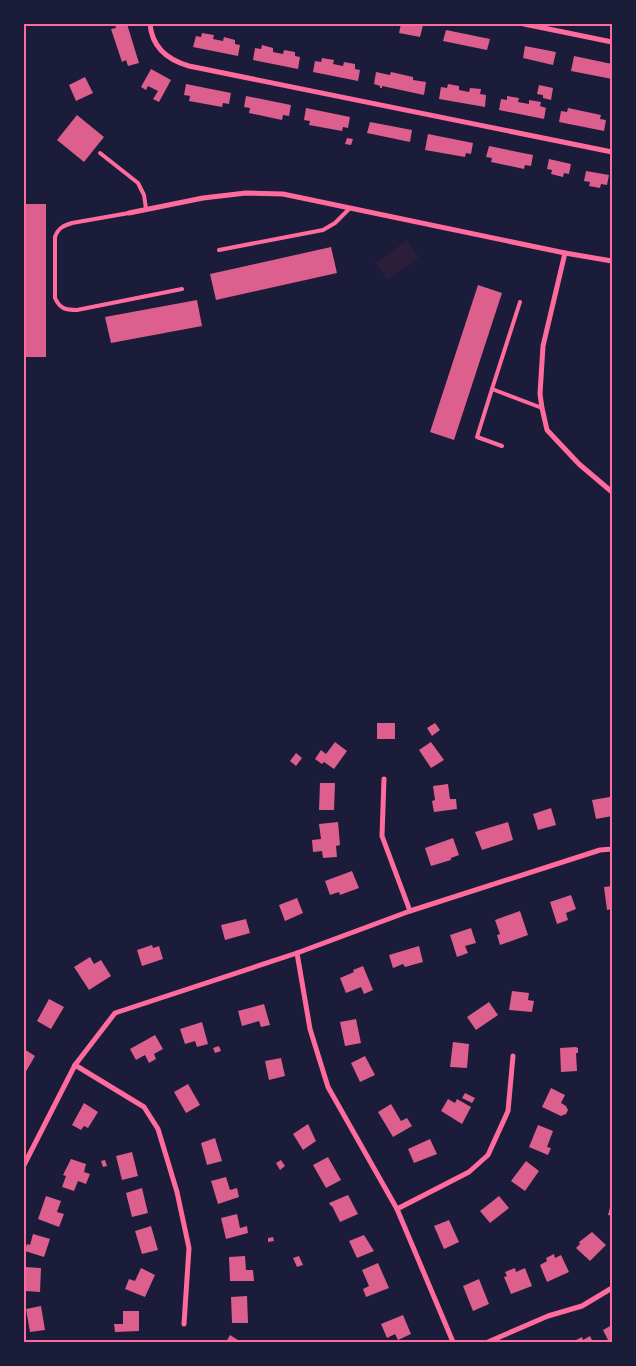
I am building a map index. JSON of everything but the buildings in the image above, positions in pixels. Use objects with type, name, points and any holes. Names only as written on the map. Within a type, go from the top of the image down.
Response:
[{"type":"street","points":[[150,24],[154,41],[165,55],[189,66],[612,152]]},
{"type":"street","points":[[524,24],[612,42]]},
{"type":"street","points":[[129,213],[203,198],[246,193],[283,194],[565,253],[612,261]]},
{"type":"street","points":[[565,253],[543,346],[540,394],[542,408],[547,430],[579,464],[612,492]]},
{"type":"street","points":[[384,779],[382,836],[410,911]]},
{"type":"street","points":[[24,1165],[75,1066],[115,1013],[298,953],[410,911],[600,850],[612,849]]},
{"type":"street","points":[[298,953],[310,1028],[328,1087],[397,1209],[453,1342]]},
{"type":"street","points":[[397,1209],[469,1172],[488,1155],[508,1111],[513,1056]]},
{"type":"street","points":[[75,1066],[144,1107],[158,1129],[177,1192],[189,1248],[184,1324]]},
{"type":"street","points":[[488,1342],[548,1316],[582,1306],[612,1288]]},
{"type":"lane","points":[[100,153],[138,184],[144,195],[146,210]]},
{"type":"lane","points":[[219,250],[323,230],[335,224],[350,208]]},
{"type":"lane","points":[[129,213],[72,223],[58,230],[55,237],[55,298],[58,305],[66,310],[77,310],[182,289]]},
{"type":"lane","points":[[502,446],[477,437],[520,302]]},
{"type":"lane","points":[[492,388],[542,408]]},
{"type":"shaded area","points":[[407,240],[419,257],[388,280],[375,263]]}]
